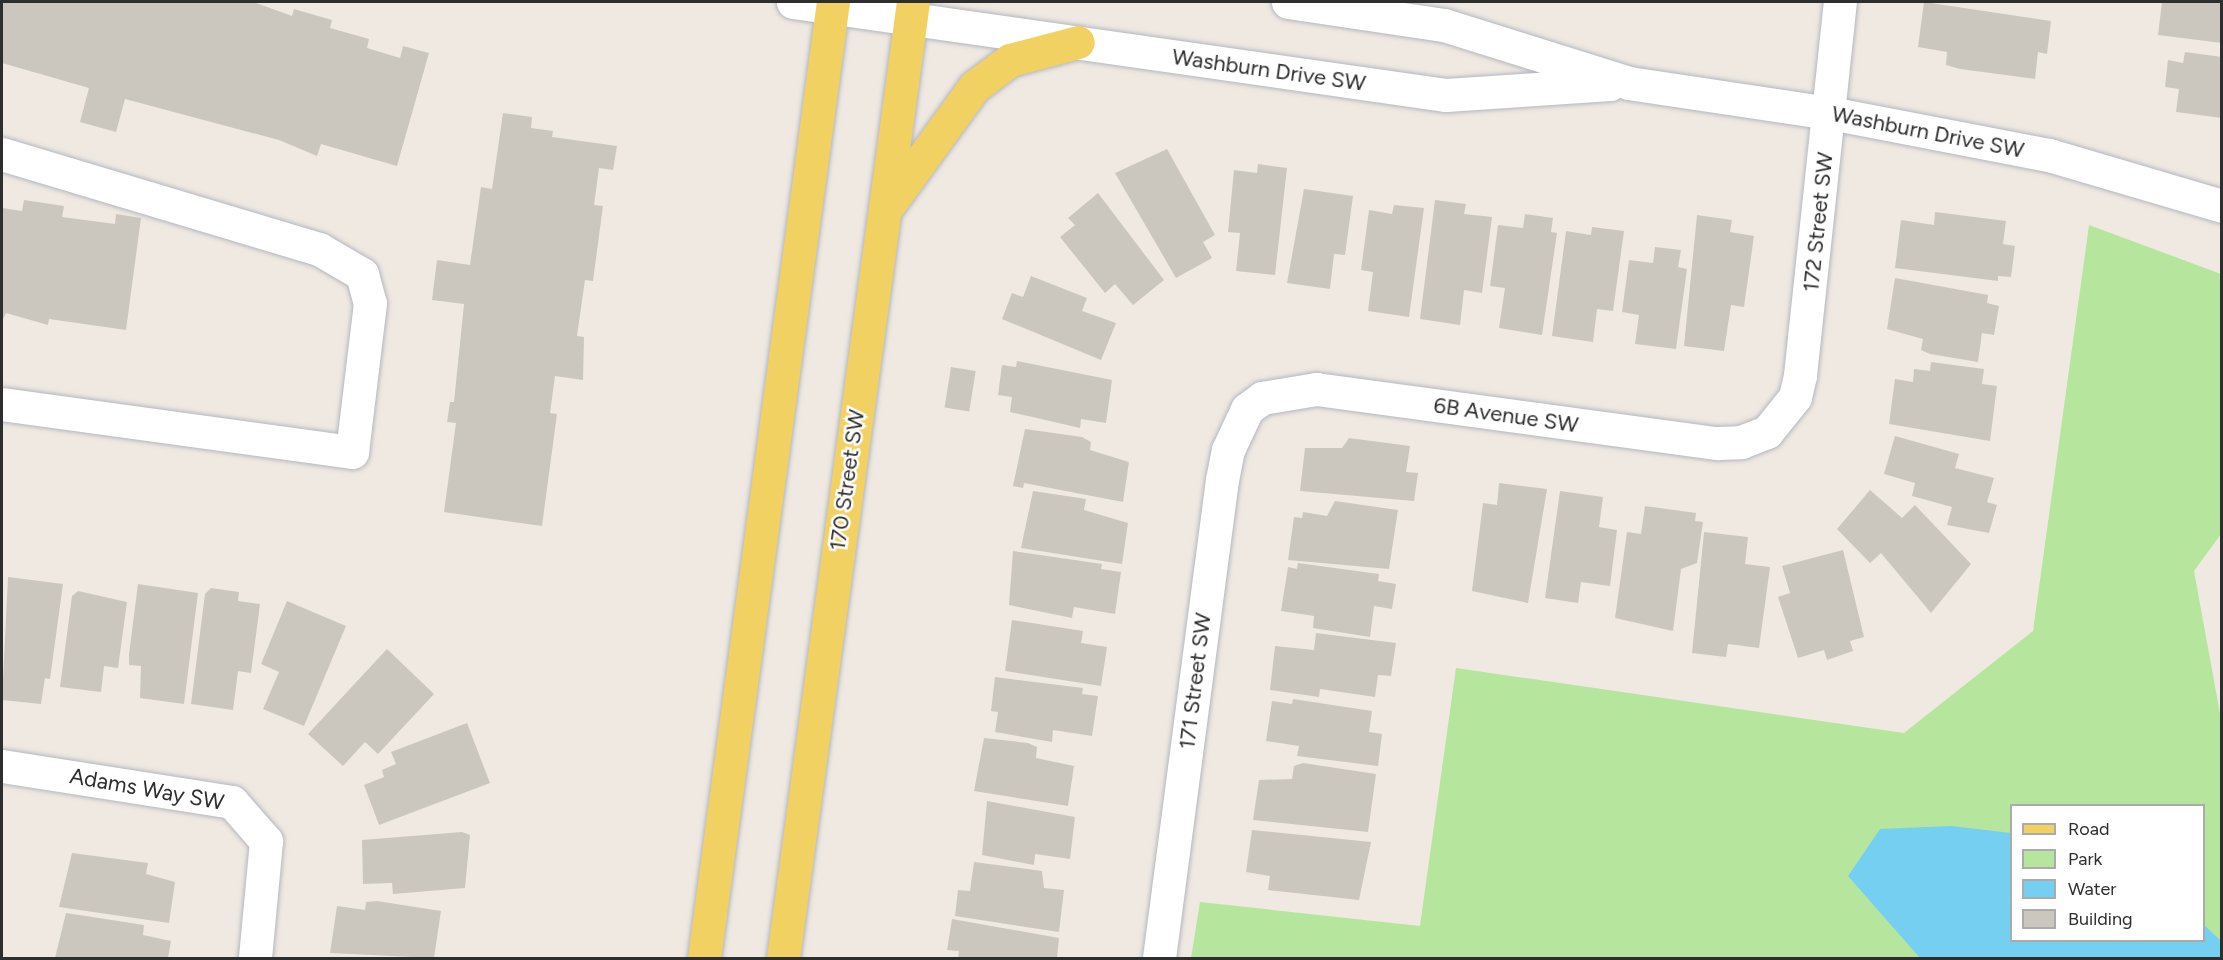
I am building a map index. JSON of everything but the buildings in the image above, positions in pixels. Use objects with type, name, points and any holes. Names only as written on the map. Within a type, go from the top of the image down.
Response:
[{"type":"main road","points":[[704,958],[833,5]]},
{"type":"main road","name":"170 Street SW","points":[[783,958],[882,214],[912,10]]},
{"type":"main road","points":[[882,214],[974,87],[1010,60],[1078,42]]},
{"type":"street","name":"Washburn Drive SW","points":[[793,2],[912,10],[1078,42],[1446,96],[1629,83]]},
{"type":"street","name":"Washburn Drive SW","points":[[1288,2],[1444,25],[1629,83],[1830,113],[2049,155],[2222,206]]},
{"type":"street","name":"172 Street SW","points":[[1767,432],[1795,398],[1800,375],[1830,113],[1840,2]]},
{"type":"street","points":[[2,154],[319,249],[362,274],[370,303],[352,452],[2,404]]},
{"type":"street","name":"6B Avenue SW","points":[[1247,409],[1262,398],[1316,389],[1717,443],[1741,442],[1767,432]]},
{"type":"street","name":"171 Street SW","points":[[1159,958],[1222,480],[1228,450],[1247,409]]},
{"type":"street","name":"Adams Way SW","points":[[2,766],[232,801],[266,841],[255,958]]},
{"type":"green space","points":[[2089,225],[2221,274],[2221,534],[2194,571],[2221,719],[2221,958],[1191,958],[1200,902],[1420,926],[1456,668],[1904,733],[2033,631]]},
{"type":"water","points":[[1951,826],[2010,833],[2010,942],[2205,942],[2205,926],[2221,941],[2221,958],[1920,958],[1848,876],[1880,829]]}]
